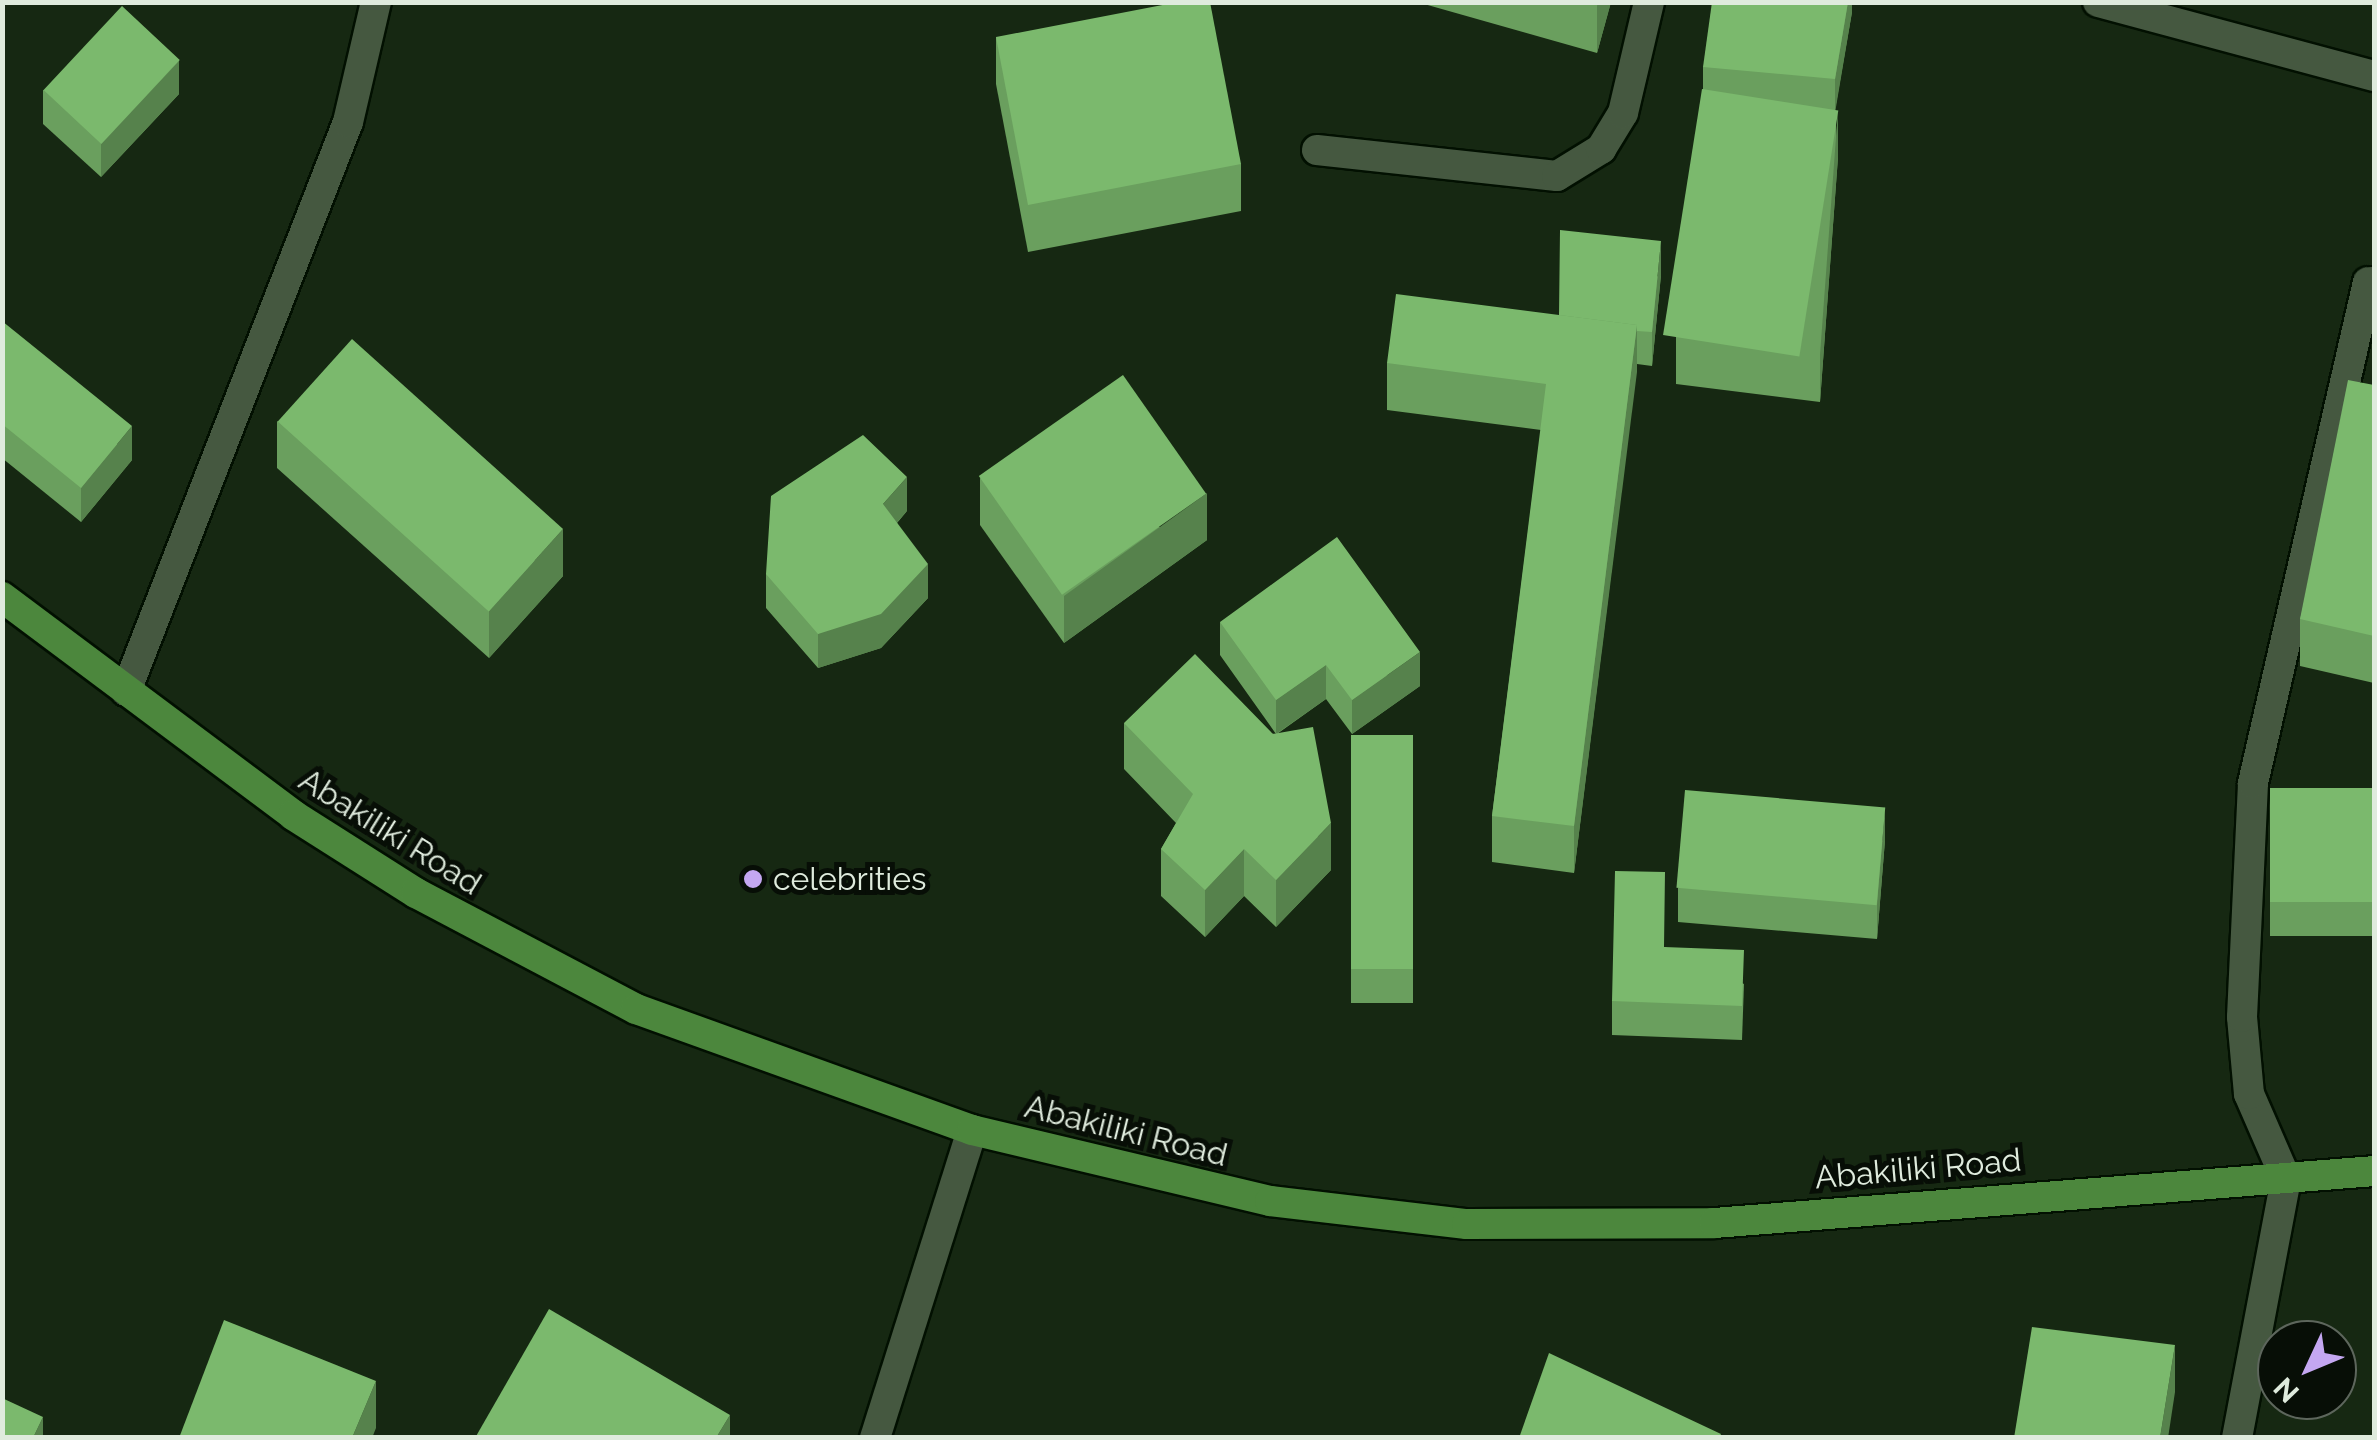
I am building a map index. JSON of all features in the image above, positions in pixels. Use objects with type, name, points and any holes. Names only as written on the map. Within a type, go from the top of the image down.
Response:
[{"type":"main road","name":"Abakiliki Road","points":[[2,597],[293,815],[416,894],[548,965],[728,1047],[972,1130],[1270,1202],[1467,1224],[1714,1222],[2043,1192],[2374,1171]]},
{"type":"street","points":[[126,691],[348,122],[376,2]]},
{"type":"street","points":[[1317,150],[1557,176],[1601,149],[1622,113],[1649,2]]},
{"type":"street","points":[[2098,2],[2374,76]]},
{"type":"street","points":[[2236,1438],[2286,1179],[2249,1094],[2242,1017],[2254,784],[2368,282]]},
{"type":"street","points":[[875,1438],[972,1130]]},
{"type":"building","points":[[1178,2],[1210,2],[1241,164],[1028,205],[996,37]]},
{"type":"building","points":[[1712,2],[1848,2],[1835,79],[1703,67]]},
{"type":"building","points":[[122,6],[180,60],[101,144],[44,90]]},
{"type":"building","points":[[1702,89],[1838,111],[1799,357],[1663,335]]},
{"type":"building","points":[[1560,230],[1661,241],[1652,332],[1637,331],[1637,325],[1559,315]]},
{"type":"building","points":[[1396,294],[1637,325],[1574,826],[1492,816],[1546,384],[1387,363]]},
{"type":"building","points":[[2,321],[132,426],[81,488],[2,424]]},
{"type":"building","points":[[352,339],[563,529],[489,612],[278,421]]},
{"type":"building","points":[[1123,375],[1206,494],[1062,595],[979,476]]},
{"type":"building","points":[[2348,380],[2374,385],[2374,636],[2300,619]]},
{"type":"building","points":[[863,435],[907,477],[883,504],[928,564],[881,614],[818,634],[766,574],[771,496]]},
{"type":"building","points":[[1337,537],[1420,652],[1352,700],[1326,665],[1276,700],[1220,622]]},
{"type":"building","points":[[1195,654],[1273,734],[1313,727],[1331,823],[1276,880],[1244,849],[1205,890],[1161,849],[1193,794],[1124,723]]},
{"type":"building","points":[[1351,735],[1413,735],[1413,969],[1351,969]]},
{"type":"building","points":[[2270,788],[2374,788],[2374,902],[2270,902]]},
{"type":"building","points":[[1685,790],[1885,808],[1877,905],[1676,888]]},
{"type":"building","points":[[1615,871],[1665,872],[1664,947],[1744,950],[1742,1006],[1612,1001]]},
{"type":"building","points":[[549,1309],[730,1415],[716,1438],[475,1438]]},
{"type":"building","points":[[224,1320],[376,1381],[352,1438],[179,1438]]},
{"type":"building","points":[[2032,1327],[2175,1345],[2160,1438],[2014,1438]]},
{"type":"building","points":[[1549,1353],[1721,1434],[1719,1438],[1519,1438]]},
{"type":"building","points":[[2,1398],[43,1417],[33,1438],[2,1438]]},
{"type":"place","name":"celebrities","points":[[753,879]]}]
